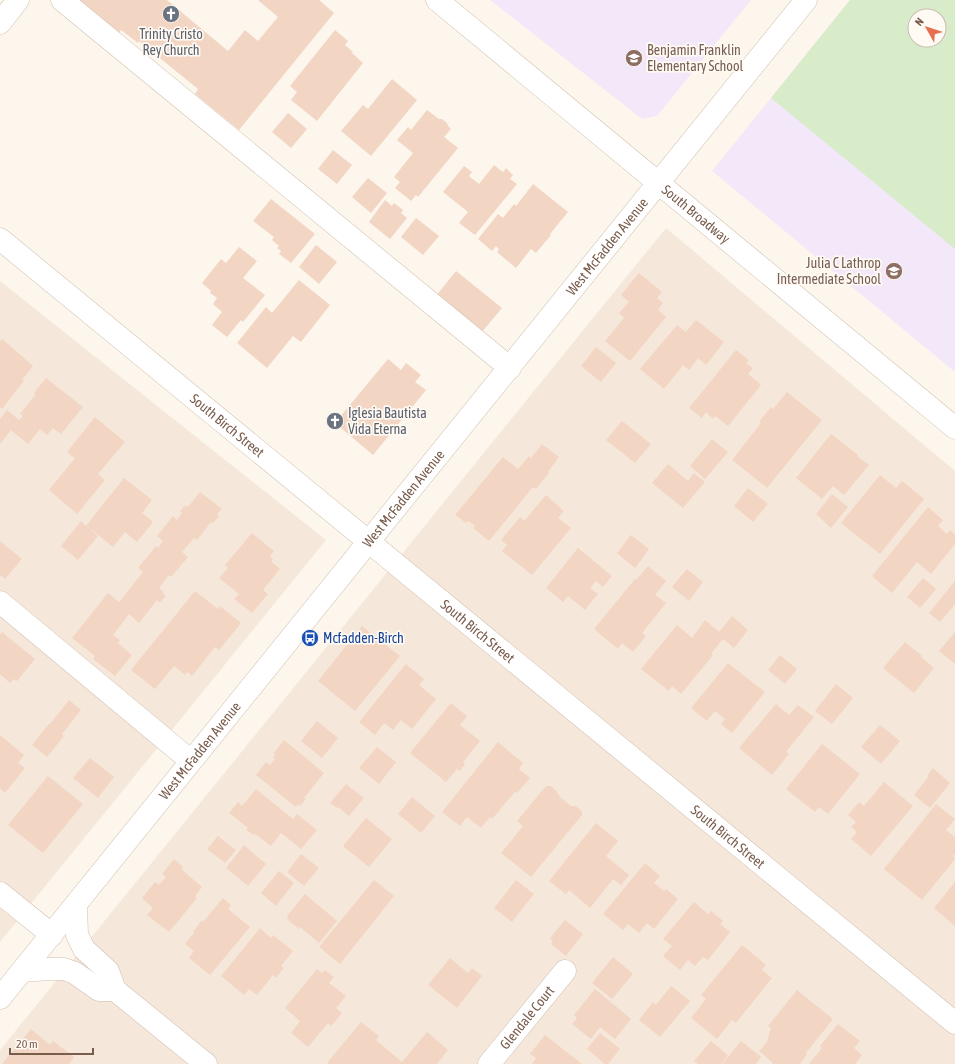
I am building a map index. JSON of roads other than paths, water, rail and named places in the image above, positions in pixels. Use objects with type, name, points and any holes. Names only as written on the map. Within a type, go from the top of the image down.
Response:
[{"type":"street","points":[[0,23],[18,0]]},
{"type":"street","points":[[62,0],[510,368]]},
{"type":"street","name":"South Broadway","points":[[436,0],[955,428]]},
{"type":"street","name":"West McFadden Avenue","points":[[0,998],[806,0]]},
{"type":"street","name":"South Birch Street","points":[[0,239],[955,1023]]},
{"type":"street","points":[[0,602],[191,761]]},
{"type":"street","points":[[0,892],[52,935]]},
{"type":"street","points":[[76,904],[76,935],[84,949],[108,971],[115,990],[206,1064]]},
{"type":"street","points":[[22,971],[64,969],[75,973],[99,990],[115,990]]},
{"type":"street","name":"Glendale Court","points":[[489,1064],[565,971]]},
{"type":"place","name":"Trinity Cristo Rey Church","points":[[171,14]]},
{"type":"place","name":"Benjamin Franklin Elementary School","points":[[634,58]]},
{"type":"place","name":"Julia C Lathrop Intermediate School","points":[[894,271]]},
{"type":"place","name":"Iglesia Bautista Vida Eterna","points":[[335,421]]},
{"type":"place","name":"Mcfadden-Birch","points":[[310,638]]}]
